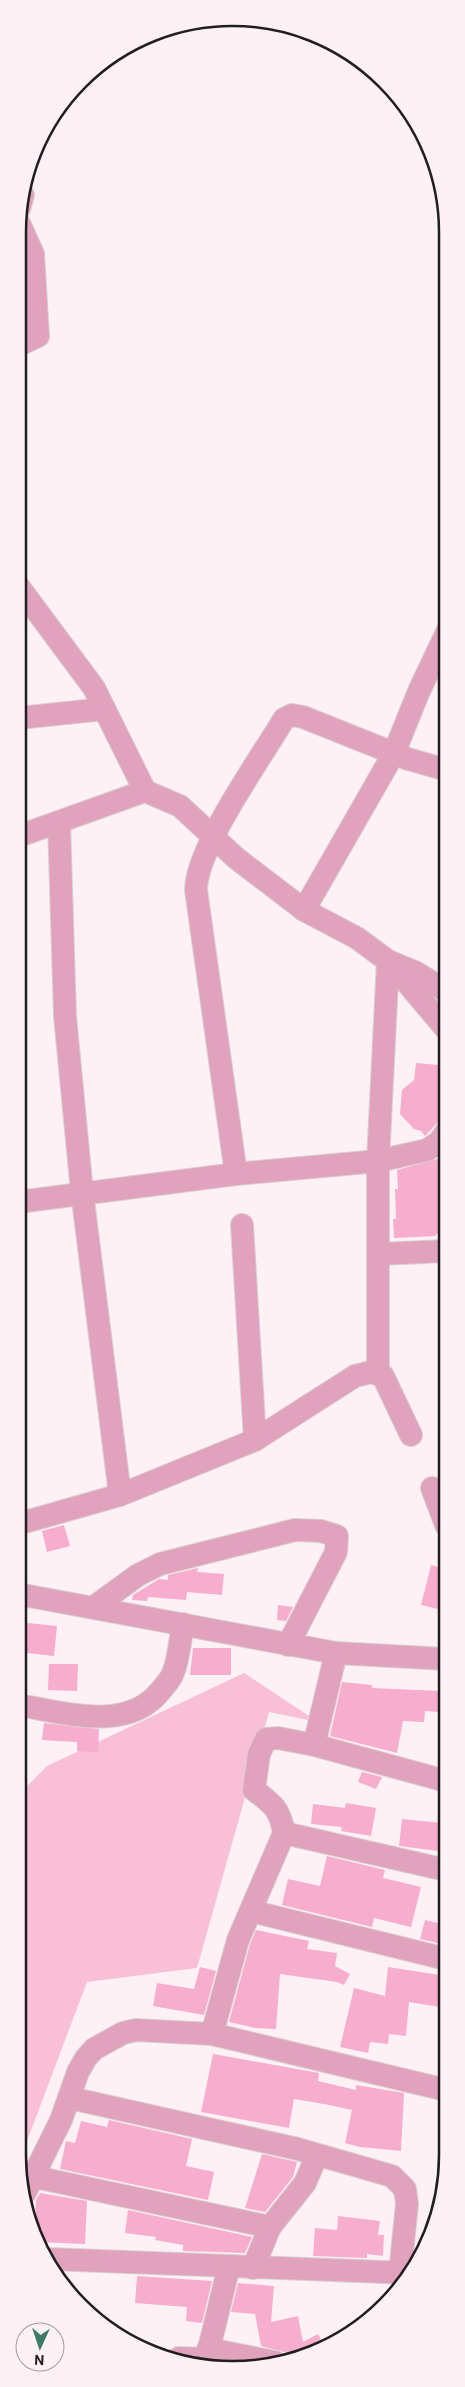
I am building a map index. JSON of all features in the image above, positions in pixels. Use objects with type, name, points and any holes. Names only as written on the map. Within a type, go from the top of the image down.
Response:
[{"type":"street","points":[[26,237],[34,254],[38,336],[26,342]]},
{"type":"street","points":[[26,596],[94,688],[145,791],[180,806],[212,837],[304,910],[357,938],[388,961],[439,1021]]},
{"type":"street","points":[[304,910],[394,753],[419,691],[439,649]]},
{"type":"street","points":[[26,717],[104,709]]},
{"type":"street","points":[[236,1174],[196,890],[199,867],[212,837],[284,719],[292,715],[303,717],[394,753],[439,767]]},
{"type":"street","points":[[26,834],[145,791]]},
{"type":"street","points":[[59,823],[65,1016],[82,1192],[120,1495]]},
{"type":"street","points":[[388,961],[416,972],[439,987]]},
{"type":"street","points":[[378,1373],[378,1161],[388,961]]},
{"type":"street","points":[[26,1201],[82,1192],[236,1174],[378,1161],[427,1150],[439,1142]]},
{"type":"street","points":[[242,1225],[255,1440]]},
{"type":"street","points":[[378,1254],[439,1252]]},
{"type":"street","points":[[26,1522],[120,1495],[255,1440],[355,1376],[370,1372],[383,1376],[411,1435]]},
{"type":"street","points":[[432,1488],[439,1506]]},
{"type":"street","points":[[94,1607],[138,1575],[160,1564],[295,1530],[321,1531],[336,1536],[336,1552],[288,1645]]},
{"type":"street","points":[[26,1595],[336,1653],[439,1659]]},
{"type":"street","points":[[26,1706],[86,1716],[110,1717],[133,1711],[157,1696],[173,1674],[183,1624]]},
{"type":"street","points":[[314,1746],[336,1653]]},
{"type":"street","points":[[212,2034],[238,1940],[284,1833],[281,1815],[270,1801],[254,1790],[259,1754],[266,1739],[278,1738],[314,1746],[439,1778]]},
{"type":"street","points":[[284,1833],[439,1868]]},
{"type":"street","points":[[251,1911],[439,1957]]},
{"type":"street","points":[[270,2227],[30,2185],[70,2098],[78,2072],[89,2053],[122,2033],[136,2030],[212,2034],[439,2088]]},
{"type":"street","points":[[70,2098],[298,2149],[392,2176],[405,2190],[407,2204],[405,2267]]},
{"type":"street","points":[[253,2268],[270,2227],[305,2183],[317,2155]]},
{"type":"street","points":[[55,2259],[401,2273]]},
{"type":"street","points":[[229,2266],[206,2358],[244,2360]]},
{"type":"shaded area","points":[[244,1673],[318,1722],[269,1712],[197,1968],[87,1982],[26,2143],[26,1787],[47,1766]]},
{"type":"building","points":[[416,1063],[438,1065],[439,1121],[425,1136],[421,1131],[414,1129],[400,1114],[402,1090],[414,1080]]},
{"type":"building","points":[[439,1159],[439,1234],[436,1234],[436,1236],[394,1238],[393,1219],[396,1219],[395,1189],[398,1189],[397,1170]]},
{"type":"building","points":[[64,1525],[70,1546],[47,1552],[42,1531]]},
{"type":"building","points":[[431,1565],[439,1567],[439,1609],[421,1605]]},
{"type":"building","points":[[198,1568],[197,1572],[224,1574],[222,1595],[187,1592],[186,1600],[148,1597],[147,1601],[132,1600],[133,1595],[159,1579],[168,1580],[168,1575]]},
{"type":"building","points":[[278,1605],[293,1607],[286,1621],[277,1620]]},
{"type":"building","points":[[26,1623],[57,1626],[54,1656],[26,1653]]},
{"type":"building","points":[[193,1648],[231,1648],[231,1675],[190,1675]]},
{"type":"building","points":[[49,1664],[78,1664],[77,1691],[48,1690]]},
{"type":"building","points":[[342,1682],[372,1685],[372,1688],[439,1691],[439,1712],[425,1711],[424,1722],[403,1721],[397,1753],[330,1736]]},
{"type":"building","points":[[44,1723],[99,1729],[98,1752],[77,1751],[77,1742],[42,1740]]},
{"type":"building","points":[[362,1772],[382,1777],[376,1789],[358,1782]]},
{"type":"building","points":[[346,1803],[376,1808],[371,1836],[341,1831],[342,1827],[311,1824],[313,1804],[345,1808]]},
{"type":"building","points":[[402,1819],[439,1823],[439,1851],[399,1846]]},
{"type":"building","points":[[327,1856],[385,1870],[383,1878],[421,1887],[411,1927],[374,1918],[372,1927],[282,1905],[288,1879],[320,1886]]},
{"type":"building","points":[[425,1920],[439,1923],[439,1943],[420,1939]]},
{"type":"building","points":[[256,1930],[309,1941],[307,1949],[337,1953],[335,1966],[350,1974],[344,1985],[337,1982],[280,1974],[276,2029],[255,2028],[229,2022],[250,1944]]},
{"type":"building","points":[[200,1967],[216,1971],[204,2015],[153,2006],[157,1983],[194,1989]]},
{"type":"building","points":[[388,1967],[439,1975],[439,2007],[409,2002],[406,2036],[389,2034],[388,2044],[370,2042],[368,2053],[340,2047],[354,1988],[385,1996]]},
{"type":"building","points":[[213,2054],[319,2073],[318,2081],[356,2090],[356,2085],[404,2093],[401,2151],[360,2147],[345,2143],[352,2110],[324,2104],[294,2099],[289,2128],[201,2112]]},
{"type":"building","points":[[109,2120],[192,2139],[186,2166],[214,2172],[208,2200],[60,2169],[66,2141],[75,2143],[81,2121],[107,2127]]},
{"type":"building","points":[[262,2154],[297,2162],[293,2177],[265,2212],[245,2208]]},
{"type":"building","points":[[40,2193],[87,2201],[85,2244],[46,2242],[35,2215],[36,2200]]},
{"type":"building","points":[[128,2210],[252,2237],[245,2253],[183,2251],[183,2245],[155,2240],[156,2237],[125,2233]]},
{"type":"building","points":[[338,2216],[380,2221],[378,2235],[384,2235],[383,2256],[367,2254],[367,2258],[313,2256],[315,2228],[337,2230]]},
{"type":"building","points":[[137,2276],[212,2281],[202,2323],[186,2321],[187,2307],[135,2303]]},
{"type":"building","points":[[238,2283],[274,2286],[271,2322],[298,2316],[303,2342],[318,2334],[321,2340],[296,2351],[284,2352],[261,2346],[255,2314],[231,2312]]}]
